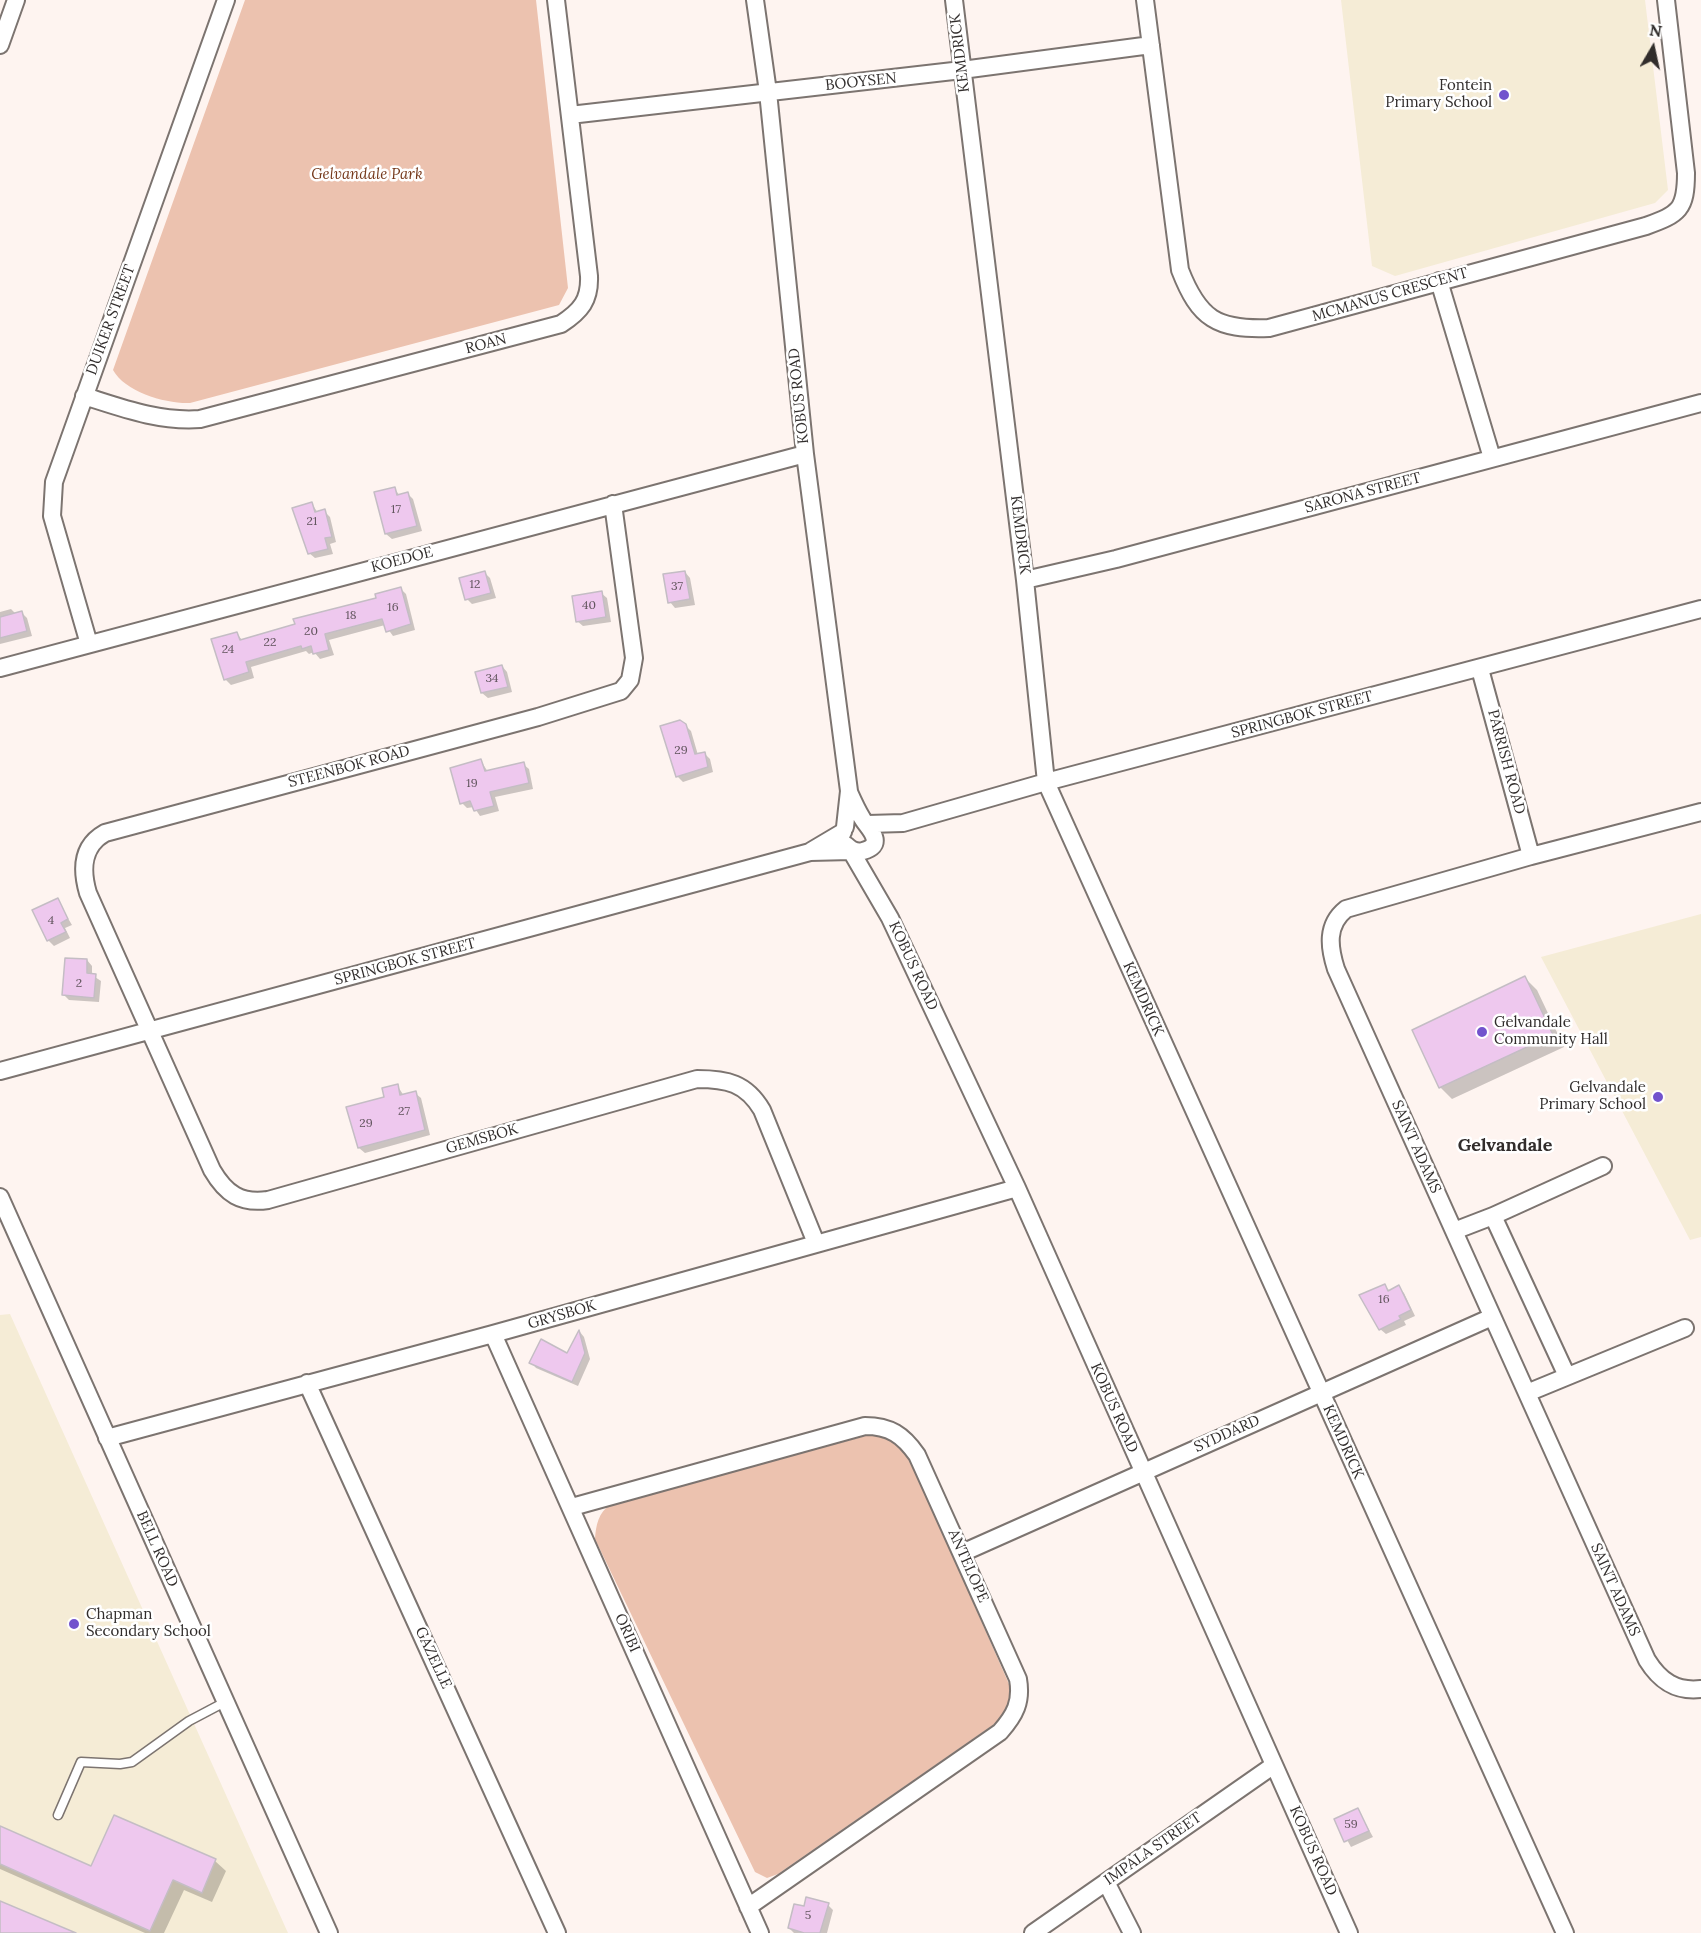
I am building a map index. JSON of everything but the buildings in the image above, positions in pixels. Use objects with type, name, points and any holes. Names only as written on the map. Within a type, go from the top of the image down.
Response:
[{"type":"street","points":[[0,45],[16,0]]},
{"type":"street","name":"DUIKER STREET","points":[[89,644],[52,516],[54,482],[226,0]]},
{"type":"street","name":"ROAN","points":[[84,396],[152,417],[178,421],[200,419],[561,324],[578,313],[590,291],[556,0]]},
{"type":"street","name":"KOBUS ROAD","points":[[755,0],[768,92],[805,454],[849,791]]},
{"type":"street","name":"KEMDRICK","points":[[954,0],[1025,580],[1046,782],[1565,1933]]},
{"type":"street","name":"MCMANUS CRESCENT","points":[[1145,0],[1180,270],[1188,290],[1207,315],[1225,326],[1243,329],[1269,328],[1646,226],[1677,213],[1685,200],[1686,173],[1666,0]]},
{"type":"street","name":"BOOYSEN","points":[[570,115],[962,70],[1151,45]]},
{"type":"street","points":[[1439,281],[1492,458]]},
{"type":"street","name":"SARONA STREET","points":[[1025,580],[1116,559],[1701,403]]},
{"type":"street","name":"KOEDOE","points":[[0,668],[805,454]]},
{"type":"street","name":"STEENBOK ROAD","points":[[151,1031],[88,893],[84,865],[94,839],[129,826],[538,717],[621,691],[630,680],[634,658],[613,504]]},
{"type":"street","name":"SPRINGBOK STREET","points":[[903,823],[1046,782],[1701,609]]},
{"type":"street","name":"PARRISH ROAD","points":[[1480,669],[1531,856]]},
{"type":"street","points":[[849,791],[873,832],[871,845],[874,885]]},
{"type":"street","points":[[849,791],[844,843],[874,885]]},
{"type":"street","name":"SAINT ADAMS","points":[[1701,812],[1531,856],[1346,909],[1340,914],[1331,933],[1331,953],[1336,969],[1647,1660],[1663,1681],[1682,1689],[1701,1689]]},
{"type":"street","points":[[810,852],[854,821],[903,823]]},
{"type":"street","points":[[810,852],[862,851],[903,823]]},
{"type":"street","name":"SPRINGBOK STREET","points":[[0,1071],[810,852]]},
{"type":"street","name":"KOBUS ROAD","points":[[874,885],[1017,1188],[1349,1933]]},
{"type":"street","name":"GEMSBOK","points":[[151,1031],[212,1170],[229,1192],[244,1201],[268,1200],[698,1079],[719,1079],[743,1087],[754,1096],[762,1110],[816,1243]]},
{"type":"street","points":[[1454,1231],[1493,1216],[1603,1166]]},
{"type":"street","name":"GRYSBOK","points":[[107,1438],[493,1334],[1017,1188]]},
{"type":"street","name":"BELL ROAD","points":[[0,1197],[329,1933]]},
{"type":"street","points":[[1493,1216],[1567,1376]]},
{"type":"street","name":"SYDDARD","points":[[962,1553],[1492,1317]]},
{"type":"street","points":[[1527,1393],[1685,1328]]},
{"type":"street","name":"ORIBI","points":[[493,1334],[760,1933]]},
{"type":"street","name":"GAZELLE","points":[[307,1383],[557,1933]]},
{"type":"street","name":"ANTELOPE","points":[[572,1507],[850,1430],[876,1426],[903,1437],[917,1455],[1018,1679],[1020,1701],[1012,1718],[1000,1732],[748,1907]]},
{"type":"street","name":"IMPALA STREET","points":[[1033,1933],[1274,1765]]},
{"type":"street","points":[[1106,1881],[1132,1933]]},
{"type":"lane","points":[[58,1815],[81,1762],[120,1764],[132,1762],[189,1720],[225,1702]]},
{"type":"shaded area","name":"Fontein Primary School","points":[[1341,0],[1645,0],[1668,190],[1655,203],[1395,276],[1372,266]]},
{"type":"shaded area","name":"Gelvandale Primary School","points":[[1701,914],[1701,1237],[1690,1240],[1541,957]]},
{"type":"shaded area","name":"Chapman Secondary School","points":[[10,1314],[288,1933],[0,1933],[0,1315]]},
{"type":"green space","name":"Gelvandale Park","points":[[245,0],[536,0],[568,288],[559,305],[190,403],[158,399],[136,390],[119,378],[113,370]]},
{"type":"green space","points":[[869,1435],[893,1443],[911,1461],[1012,1691],[1011,1697],[1001,1718],[993,1725],[778,1874],[767,1878],[755,1872],[595,1539],[597,1524],[600,1515],[611,1504]]},
{"type":"place","name":"Fontein Primary School","points":[[1504,95]]},
{"type":"place","name":"Gelvandale Community Hall","points":[[1482,1032]]},
{"type":"place","name":"Gelvandale Primary School","points":[[1658,1097]]},
{"type":"place","name":"Chapman Secondary School","points":[[74,1624]]},
{"type":"district","name":"Gelvandale","points":[[1505,1146]]}]
